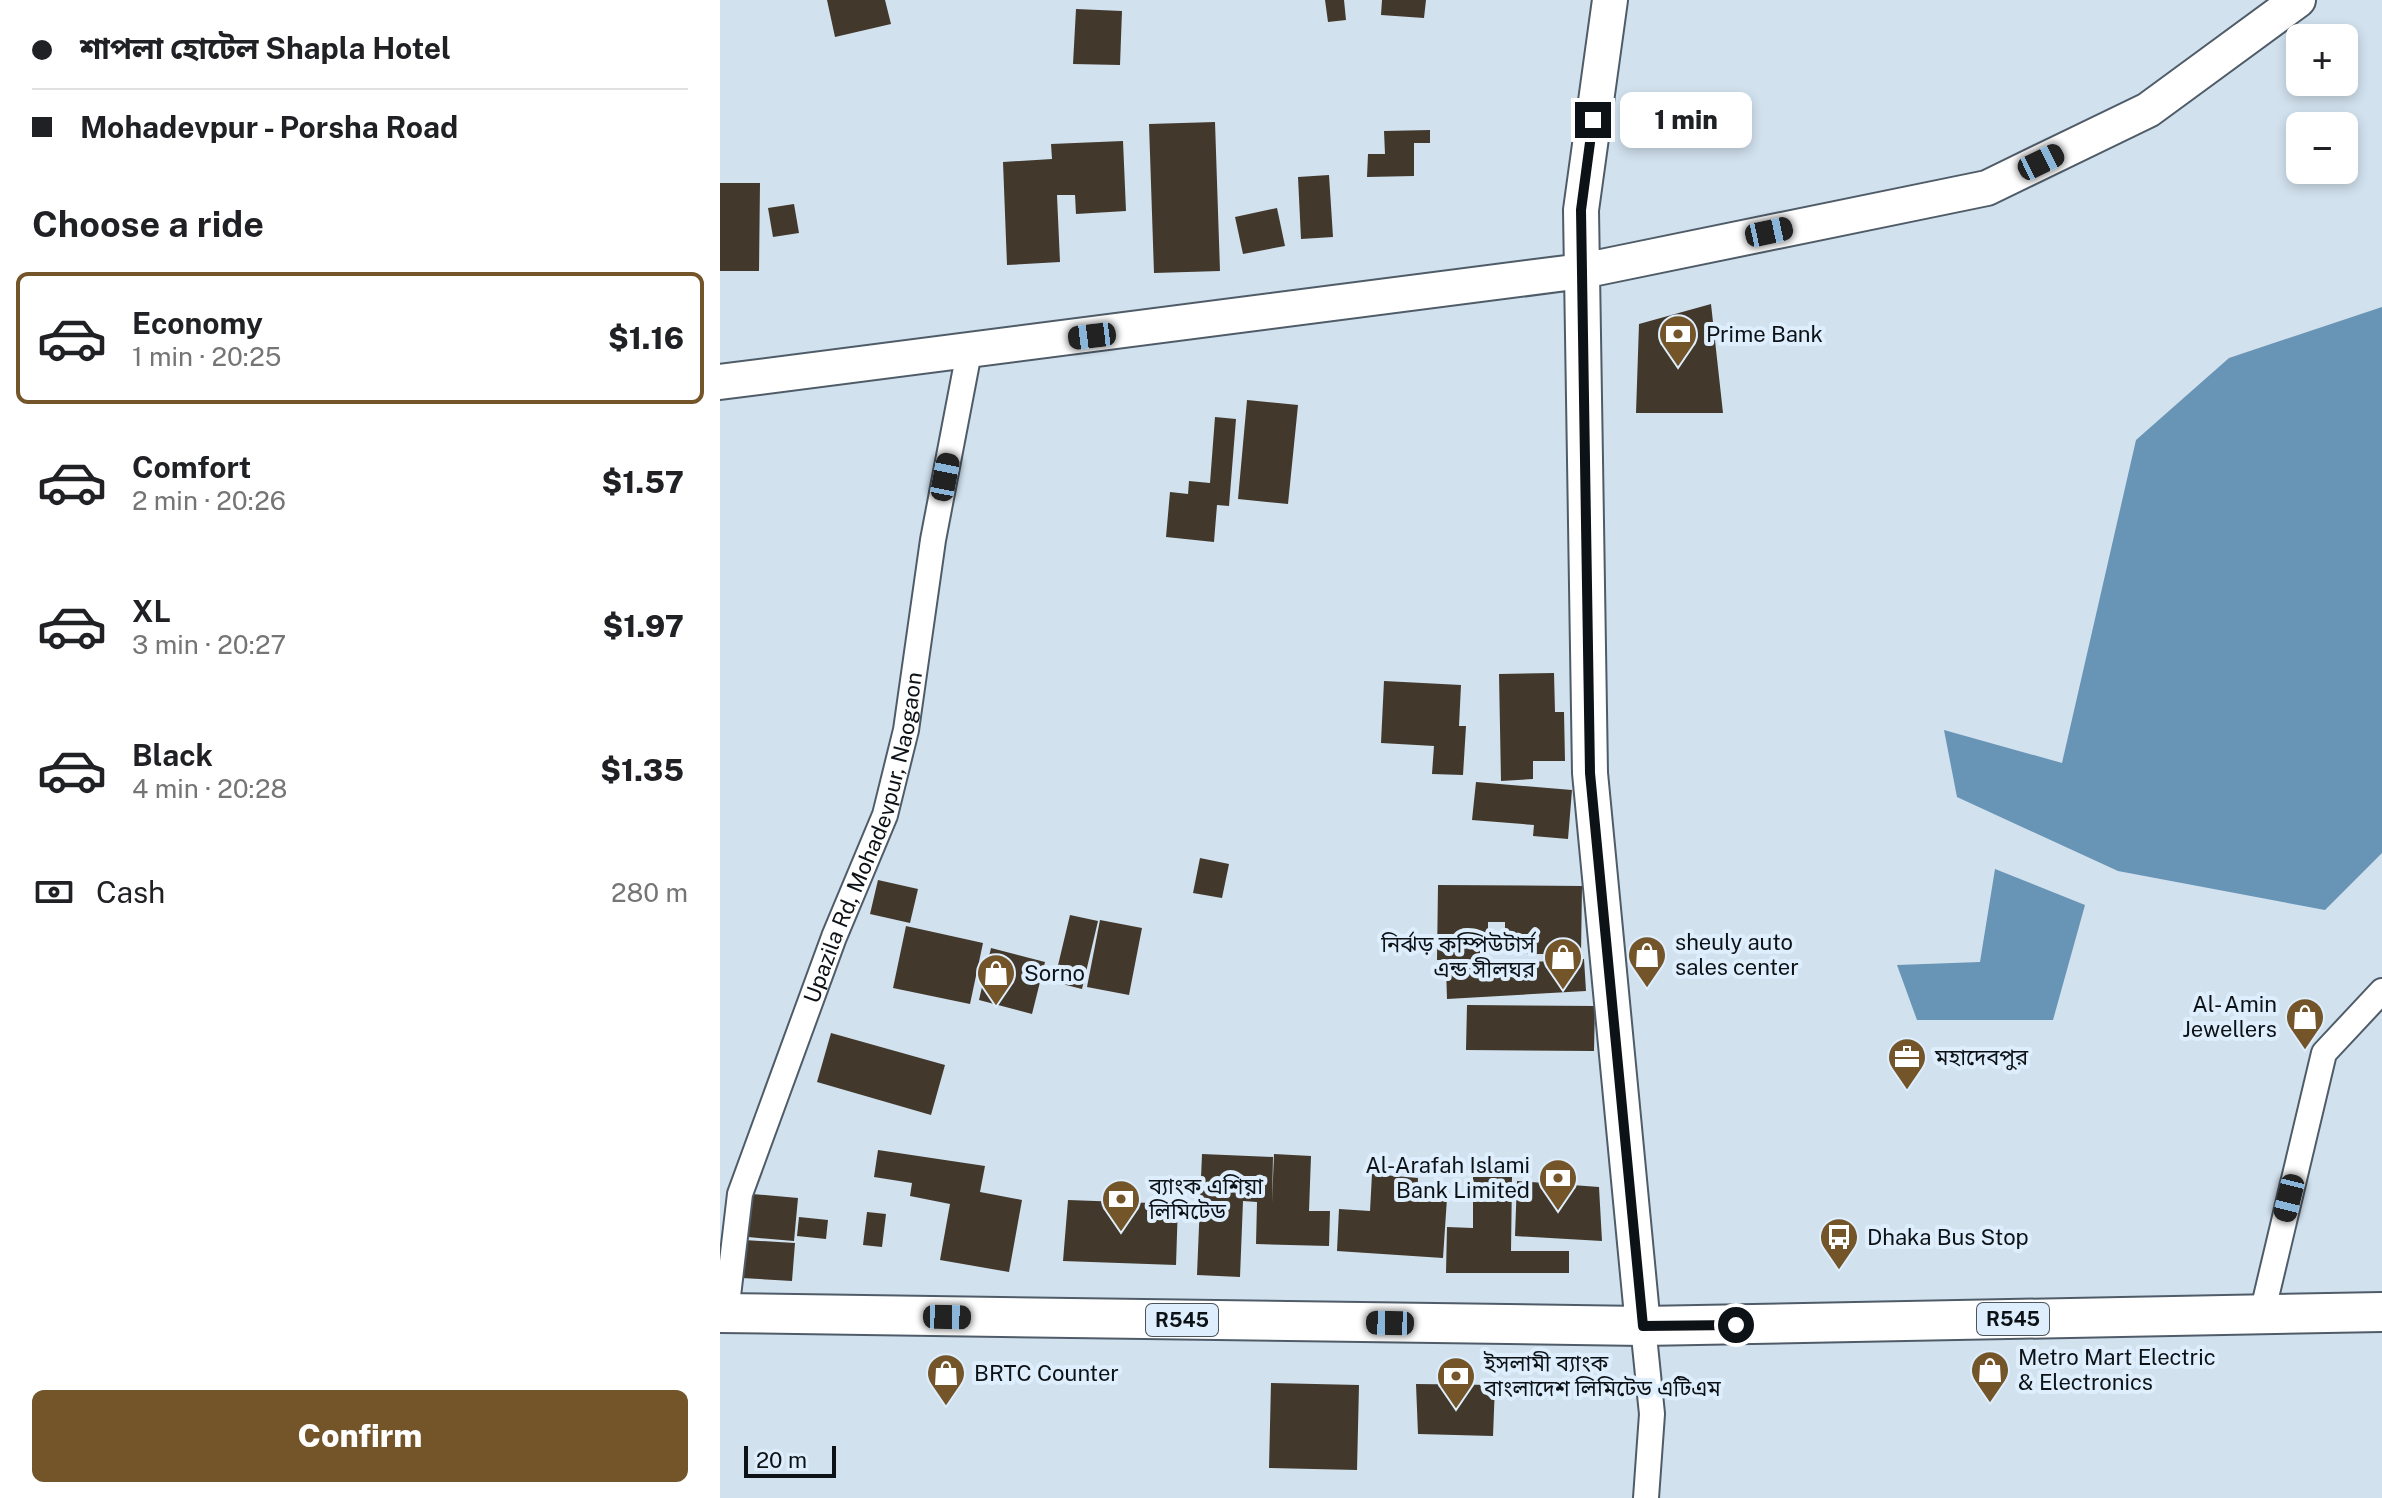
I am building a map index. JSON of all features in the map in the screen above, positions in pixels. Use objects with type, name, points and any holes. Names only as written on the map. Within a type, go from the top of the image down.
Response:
[{"type":"main road","points":[[1610,0],[1581,210],[1590,773],[1643,1326]]},
{"type":"main road","points":[[720,382],[1582,271],[1987,188],[2148,110],[2298,0]]},
{"type":"main road","name":"R545","points":[[723,1313],[1643,1326],[2382,1312]]},
{"type":"street","name":"Upazila Rd, Mohadevpur, Naogaon","points":[[723,1313],[740,1194],[834,937],[885,815],[906,730],[933,540],[969,352]]},
{"type":"street","points":[[2262,1314],[2324,1053],[2382,991]]},
{"type":"street","points":[[1643,1326],[1652,1414],[1646,1498]]},
{"type":"water","points":[[2382,307],[2382,853],[2325,910],[2118,871],[1957,797],[1944,730],[2062,763],[2136,440],[2229,358]]},
{"type":"water","points":[[1995,869],[2085,905],[2053,1020],[1917,1020],[1897,965],[1980,962]]},
{"type":"building","points":[[827,0],[885,0],[891,24],[835,37]]},
{"type":"building","points":[[1325,0],[1344,0],[1346,20],[1328,22]]},
{"type":"building","points":[[1382,0],[1426,0],[1424,18],[1381,15]]},
{"type":"building","points":[[1076,9],[1122,11],[1120,65],[1073,64]]},
{"type":"building","points":[[1215,122],[1220,271],[1154,273],[1149,124]]},
{"type":"building","points":[[1430,130],[1430,143],[1414,143],[1414,176],[1367,177],[1368,154],[1385,154],[1384,131]]},
{"type":"building","points":[[1123,141],[1126,211],[1076,214],[1075,195],[1057,195],[1060,262],[1007,265],[1003,162],[1052,159],[1051,144]]},
{"type":"building","points":[[1329,175],[1333,237],[1301,239],[1298,177]]},
{"type":"building","points":[[720,183],[760,183],[759,271],[720,271]]},
{"type":"building","points":[[794,204],[799,233],[773,237],[768,208]]},
{"type":"building","points":[[1277,208],[1285,246],[1243,254],[1235,217]]},
{"type":"building","name":"Prime Bank","points":[[1711,304],[1723,413],[1636,413],[1639,324]]},
{"type":"building","points":[[1247,400],[1298,405],[1288,504],[1238,499]]},
{"type":"building","points":[[1215,417],[1236,419],[1229,506],[1217,505],[1214,542],[1166,537],[1170,492],[1188,494],[1189,481],[1210,483]]},
{"type":"building","points":[[1554,673],[1555,712],[1564,712],[1565,761],[1533,761],[1533,779],[1501,781],[1499,674]]},
{"type":"building","points":[[1384,681],[1461,685],[1459,726],[1466,726],[1463,775],[1432,774],[1434,746],[1381,743]]},
{"type":"building","points":[[1476,782],[1572,790],[1568,839],[1533,836],[1534,825],[1472,820]]},
{"type":"building","points":[[1200,858],[1229,864],[1222,898],[1193,893]]},
{"type":"building","points":[[878,880],[918,889],[910,923],[870,914]]},
{"type":"building","points":[[1438,885],[1582,886],[1581,954],[1527,954],[1527,947],[1505,948],[1505,922],[1488,922],[1488,960],[1437,960]]},
{"type":"building","points":[[1070,915],[1098,921],[1082,989],[1054,982]]},
{"type":"building","points":[[1100,920],[1142,928],[1129,995],[1087,987]]},
{"type":"building","points":[[906,926],[983,943],[970,1004],[893,988]]},
{"type":"building","points":[[991,948],[1045,962],[1032,1014],[979,1000]]},
{"type":"building","points":[[1584,959],[1586,991],[1447,999],[1446,967]]},
{"type":"building","points":[[1467,1005],[1595,1006],[1594,1051],[1466,1050]]},
{"type":"building","points":[[831,1033],[945,1065],[931,1115],[817,1082]]},
{"type":"building","points":[[878,1150],[985,1166],[980,1192],[1022,1200],[1009,1272],[940,1260],[950,1204],[910,1196],[912,1183],[874,1177]]},
{"type":"building","points":[[1202,1154],[1273,1157],[1272,1203],[1274,1154],[1311,1156],[1309,1211],[1330,1211],[1329,1246],[1256,1244],[1257,1202],[1243,1201],[1240,1277],[1197,1275]]},
{"type":"building","points":[[1372,1174],[1418,1178],[1417,1196],[1447,1198],[1443,1258],[1337,1251],[1339,1209],[1370,1211]]},
{"type":"building","points":[[1473,1177],[1512,1177],[1511,1251],[1569,1251],[1569,1273],[1446,1273],[1447,1227],[1473,1228]]},
{"type":"building","name":"Al-Arafah Islami Bank Limited","points":[[1517,1181],[1599,1187],[1602,1241],[1515,1236]]},
{"type":"building","points":[[752,1194],[798,1198],[794,1241],[748,1237]]},
{"type":"building","name":"ব্যাংক এশিয়া লিমিটেড","points":[[1068,1200],[1178,1204],[1176,1265],[1063,1261]]},
{"type":"building","points":[[867,1212],[886,1214],[882,1247],[863,1245]]},
{"type":"building","points":[[799,1217],[828,1220],[826,1239],[797,1236]]},
{"type":"building","points":[[744,1240],[795,1243],[792,1281],[742,1278]]},
{"type":"building","points":[[1271,1383],[1359,1385],[1357,1470],[1269,1468]]},
{"type":"building","name":"ইসলামী ব্যাংক বাংলাদেশ লিমিটেড এটিএম","points":[[1416,1384],[1495,1385],[1493,1436],[1418,1434]]},
{"type":"place","name":"Prime Bank","points":[[1678,368]]},
{"type":"place","name":"sheuly auto sales center","points":[[1647,989]]},
{"type":"place","name":"নির্ঝড় কম্পিউটার্স এন্ড সীলঘর","points":[[1563,991]]},
{"type":"place","name":"Sorno","points":[[996,1007]]},
{"type":"place","name":"Al- Amin Jewellers","points":[[2305,1051]]},
{"type":"place","name":"মহাদেবপুর","points":[[1907,1091]]},
{"type":"place","name":"Al-Arafah Islami Bank Limited","points":[[1558,1212]]},
{"type":"place","name":"ব্যাংক এশিয়া লিমিটেড","points":[[1121,1233]]},
{"type":"place","name":"Dhaka Bus Stop","points":[[1839,1271]]},
{"type":"place","name":"Metro Mart Electric & Electronics","points":[[1990,1404]]},
{"type":"place","name":"BRTC Counter","points":[[946,1407]]},
{"type":"place","name":"ইসলামী ব্যাংক বাংলাদেশ লিমিটেড এটিএম","points":[[1456,1410]]},
{"type":"route","points":[[1593,120],[1581,210],[1590,773],[1643,1326],[1736,1325]]}]
